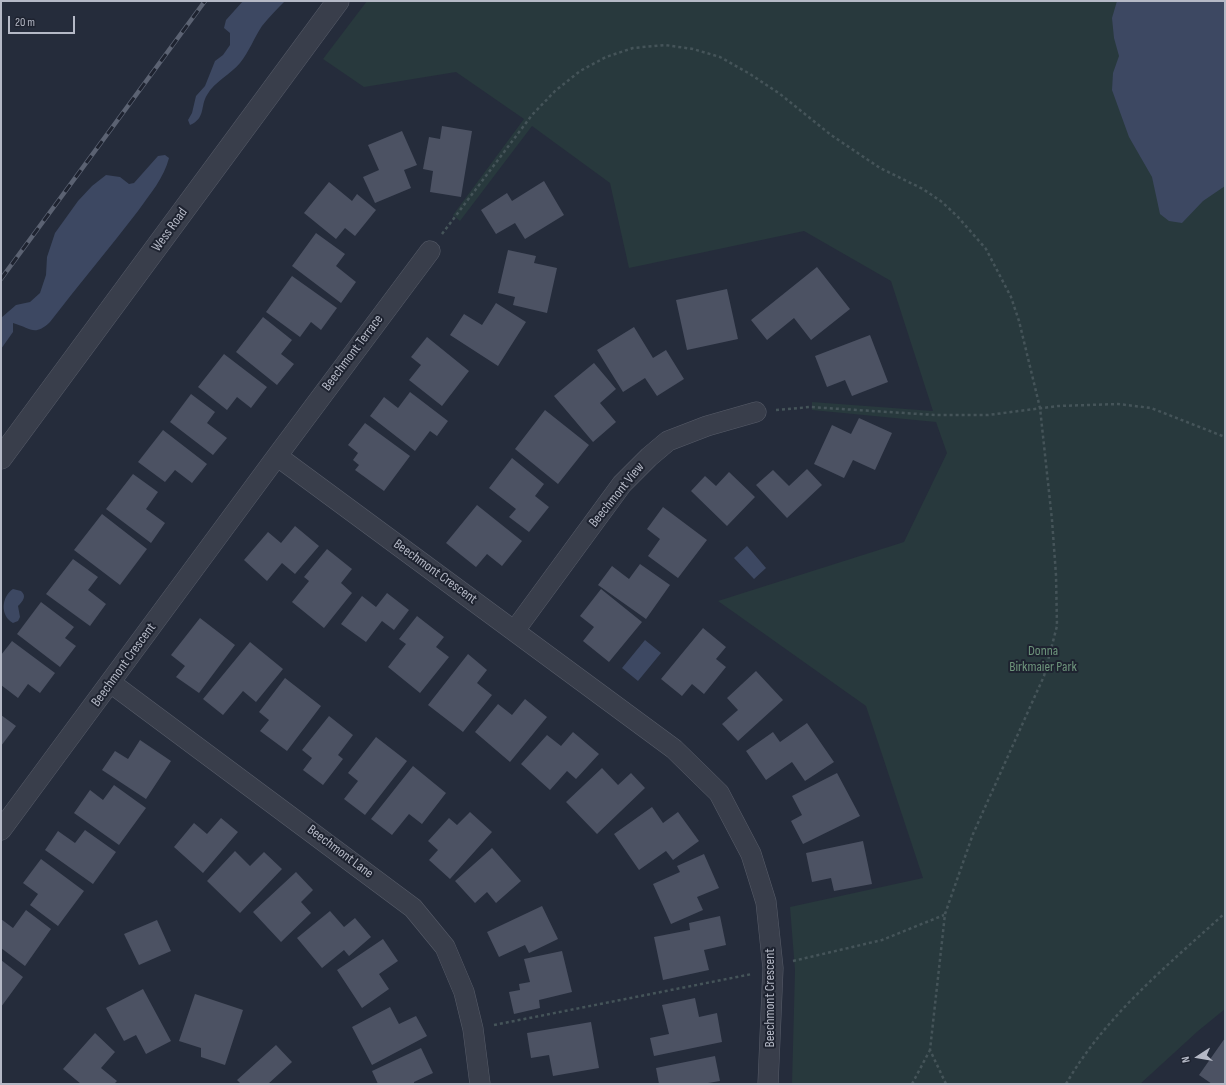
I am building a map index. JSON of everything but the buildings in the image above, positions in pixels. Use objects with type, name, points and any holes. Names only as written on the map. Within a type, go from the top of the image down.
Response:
[{"type":"street","name":"Wess Road","points":[[1,458],[338,1]]},
{"type":"street","name":"Beechmont Terrace","points":[[277,456],[430,251]]},
{"type":"street","name":"Beechmont View","points":[[515,630],[622,484],[648,457],[668,441],[707,426],[756,412]]},
{"type":"street","name":"Beechmont Crescent","points":[[1,830],[111,683],[277,456],[515,630],[674,749],[718,793],[751,854],[766,902],[773,968],[768,1084]]},
{"type":"street","name":"Beechmont Lane","points":[[111,683],[413,908],[444,947],[464,992],[473,1029],[480,1084]]},
{"type":"path","points":[[454,217],[532,115],[555,91],[580,71],[606,57],[633,48],[665,45],[693,49],[720,57],[750,74],[780,94],[831,135],[880,168],[923,189],[942,202],[958,217],[986,249],[1011,297],[1019,321],[1040,408],[1053,543],[1056,626],[1044,676],[973,834],[945,914],[930,1050],[912,1084]]},
{"type":"path","points":[[756,412],[806,407],[935,415],[988,415],[1040,408],[1092,404],[1118,404],[1151,408],[1225,438]]},
{"type":"path","points":[[1066,1084],[1102,1034],[1142,989],[1225,913]]},
{"type":"path","points":[[489,1026],[754,974],[882,940],[945,914]]},
{"type":"path","points":[[930,1050],[946,1084]]},
{"type":"green space","name":"Donna Birkmaier Park","points":[[367,1],[1225,1],[1225,1009],[1198,1031],[1140,1084],[792,1084],[795,970],[790,907],[923,878],[866,706],[718,601],[904,542],[947,453],[936,422],[812,410],[812,402],[933,411],[891,281],[804,231],[629,268],[610,183],[532,126],[460,221],[453,215],[524,119],[456,72],[364,87],[323,59]]},
{"type":"water","points":[[243,1],[285,1],[262,26],[240,63],[210,90],[205,99],[201,115],[190,125],[188,120],[192,113],[196,96],[205,86],[215,61],[223,55],[230,45],[230,33],[224,28],[226,20]]},
{"type":"water","points":[[1117,1],[1225,1],[1225,186],[1203,201],[1182,223],[1169,221],[1160,214],[1152,177],[1129,137],[1112,90],[1113,73],[1119,56],[1114,38],[1112,18]]},
{"type":"water","points":[[165,155],[169,158],[167,165],[152,192],[50,322],[45,327],[36,330],[28,329],[13,323],[13,332],[1,349],[1,318],[16,305],[30,302],[40,293],[46,275],[47,257],[55,233],[78,201],[92,186],[106,175],[120,177],[129,184],[134,183],[158,156]]},
{"type":"water","points":[[747,546],[766,568],[754,579],[734,558]]},
{"type":"water","points":[[13,589],[21,591],[24,597],[18,606],[20,617],[18,621],[13,623],[6,616],[4,611],[4,601],[9,592]]},
{"type":"water","points":[[645,640],[661,653],[638,681],[622,668]]},
{"type":"railway","points":[[1,279],[205,1]]}]
